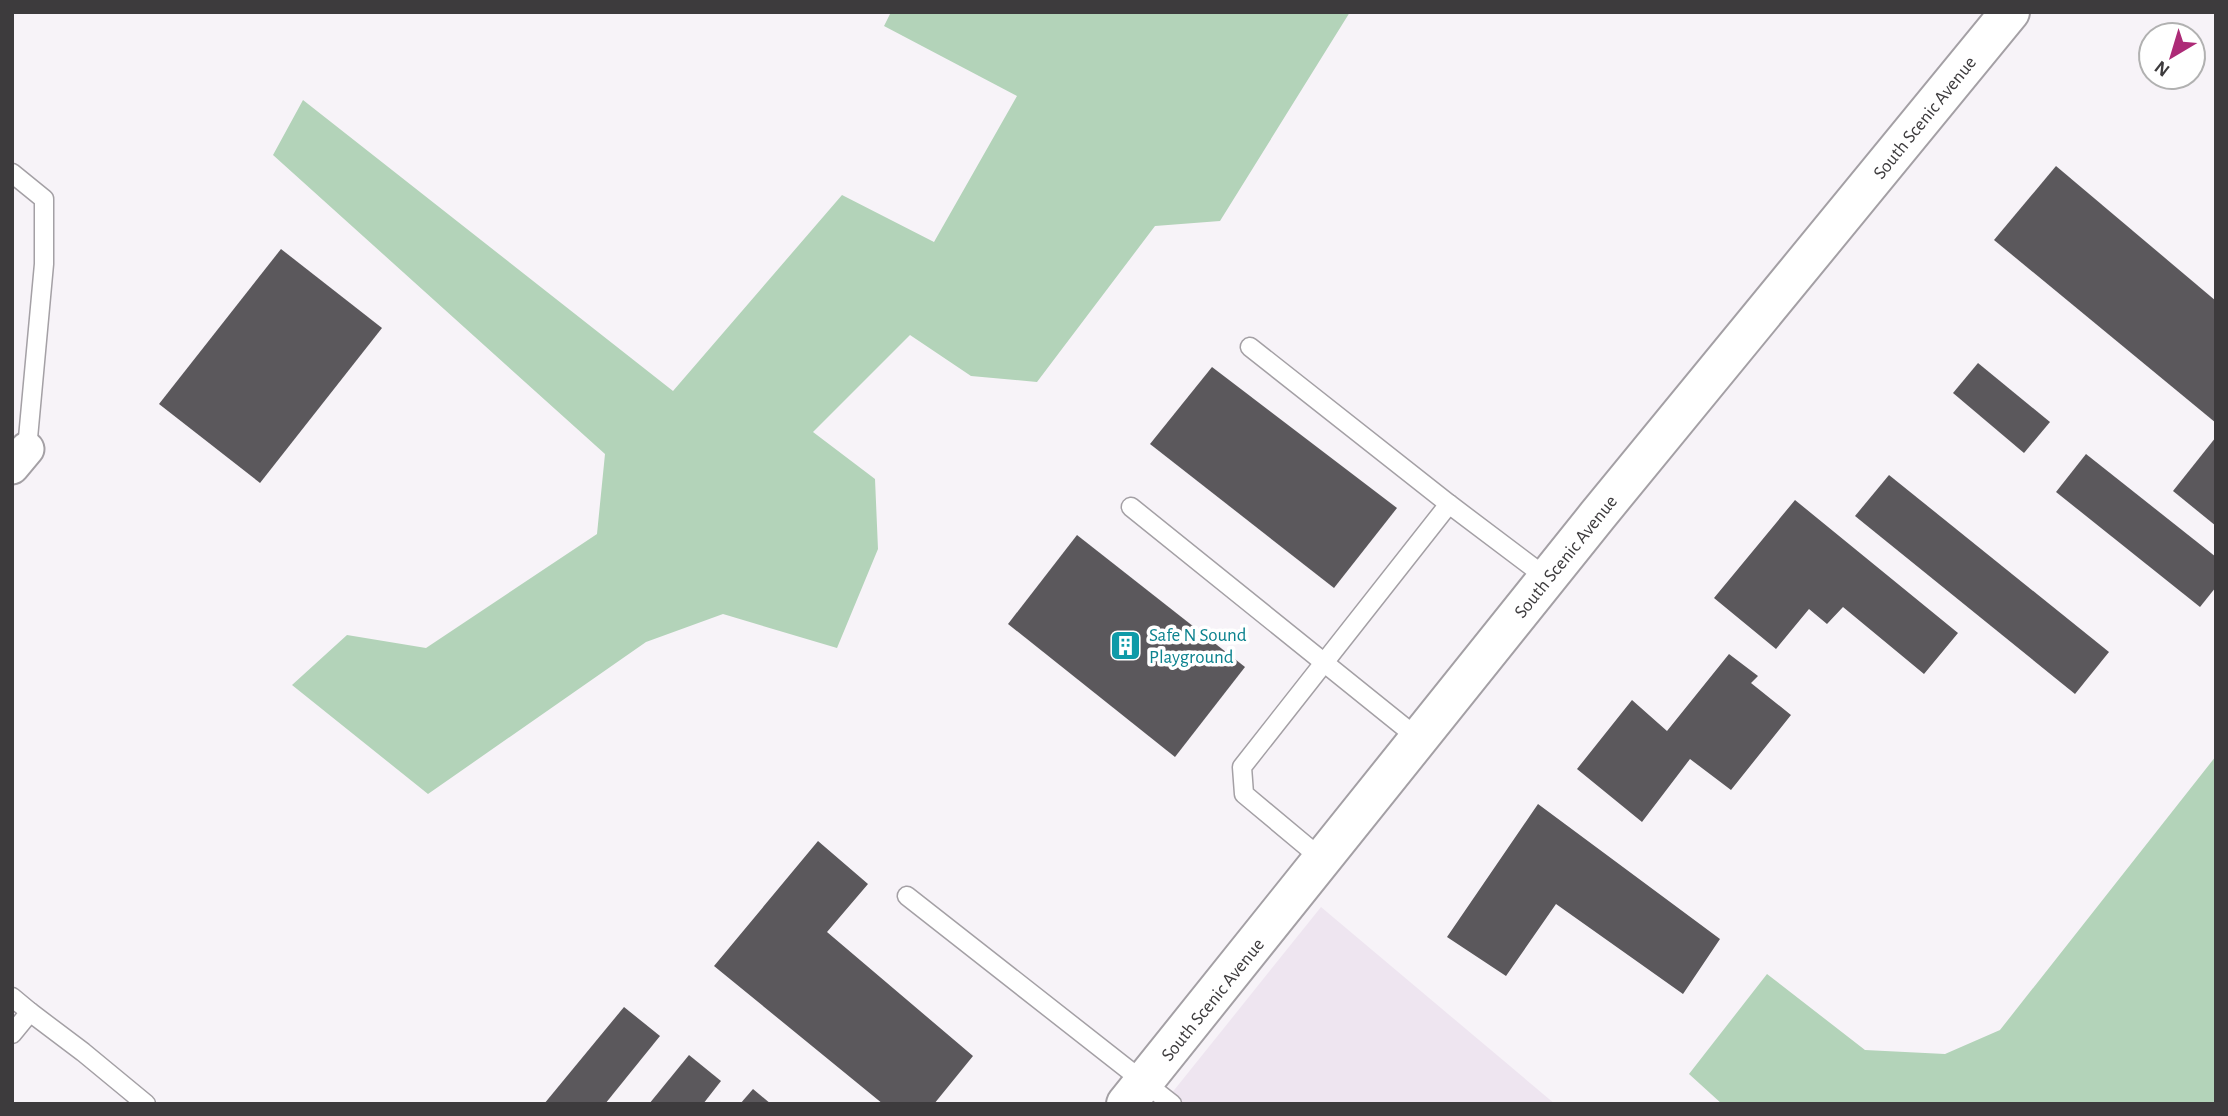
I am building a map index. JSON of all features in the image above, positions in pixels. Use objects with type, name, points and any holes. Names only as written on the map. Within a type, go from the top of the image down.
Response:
[{"type":"main road","name":"South Scenic Avenue","points":[[1147,1097],[1323,860],[1419,738],[2010,12]]},
{"type":"lane","points":[[12,173],[44,199],[44,264],[20,458]]},
{"type":"lane","points":[[1250,347],[1547,578]]},
{"type":"lane","points":[[1323,860],[1244,794],[1241,766],[1449,504]]},
{"type":"lane","points":[[1131,507],[1419,738]]},
{"type":"lane","points":[[907,896],[1147,1097]]},
{"type":"lane","points":[[12,997],[146,1104]]},
{"type":"lane","points":[[12,1034],[30,1012]]},
{"type":"shaded area","points":[[1321,907],[1555,1104],[1163,1104]]},
{"type":"green space","points":[[891,12],[1350,12],[1220,221],[1155,226],[1037,382],[971,376],[910,335],[813,432],[875,479],[878,549],[837,648],[723,614],[646,642],[428,794],[292,685],[347,635],[426,648],[597,534],[605,454],[273,155],[303,100],[673,391],[842,195],[934,242],[1017,96],[884,26]]},
{"type":"green space","points":[[2216,756],[2216,1104],[1722,1104],[1689,1074],[1767,974],[1865,1050],[1945,1054],[2000,1030]]},
{"type":"building","points":[[2056,166],[2216,301],[2216,423],[1994,240]]},
{"type":"building","points":[[281,249],[382,328],[260,483],[159,404]]},
{"type":"building","points":[[1978,363],[2050,422],[2024,453],[1953,393]]},
{"type":"building","points":[[1212,367],[1397,508],[1334,588],[1150,444]]},
{"type":"building","points":[[2216,437],[2216,526],[2173,491]]},
{"type":"building","points":[[2086,454],[2216,557],[2216,587],[2200,607],[2056,492]]},
{"type":"building","points":[[1889,475],[2109,652],[2075,694],[1855,516]]},
{"type":"building","points":[[1795,500],[1958,633],[1924,674],[1843,607],[1827,624],[1809,609],[1776,649],[1714,598]]},
{"type":"building","name":"Safe N Sound Playground","points":[[1077,535],[1245,667],[1175,757],[1008,624]]},
{"type":"building","points":[[1729,654],[1758,676],[1751,683],[1791,715],[1731,790],[1690,759],[1642,822],[1577,769],[1632,700],[1667,731]]},
{"type":"building","points":[[1538,804],[1720,939],[1683,994],[1556,904],[1506,976],[1447,937]]},
{"type":"building","points":[[818,841],[868,884],[827,932],[973,1056],[934,1104],[883,1104],[714,966]]},
{"type":"building","points":[[624,1007],[660,1036],[605,1104],[544,1104]]},
{"type":"building","points":[[689,1055],[721,1081],[703,1104],[649,1104]]},
{"type":"building","points":[[753,1089],[771,1104],[740,1104]]},
{"type":"place","name":"Safe N Sound Playground","points":[[1126,645]]}]
